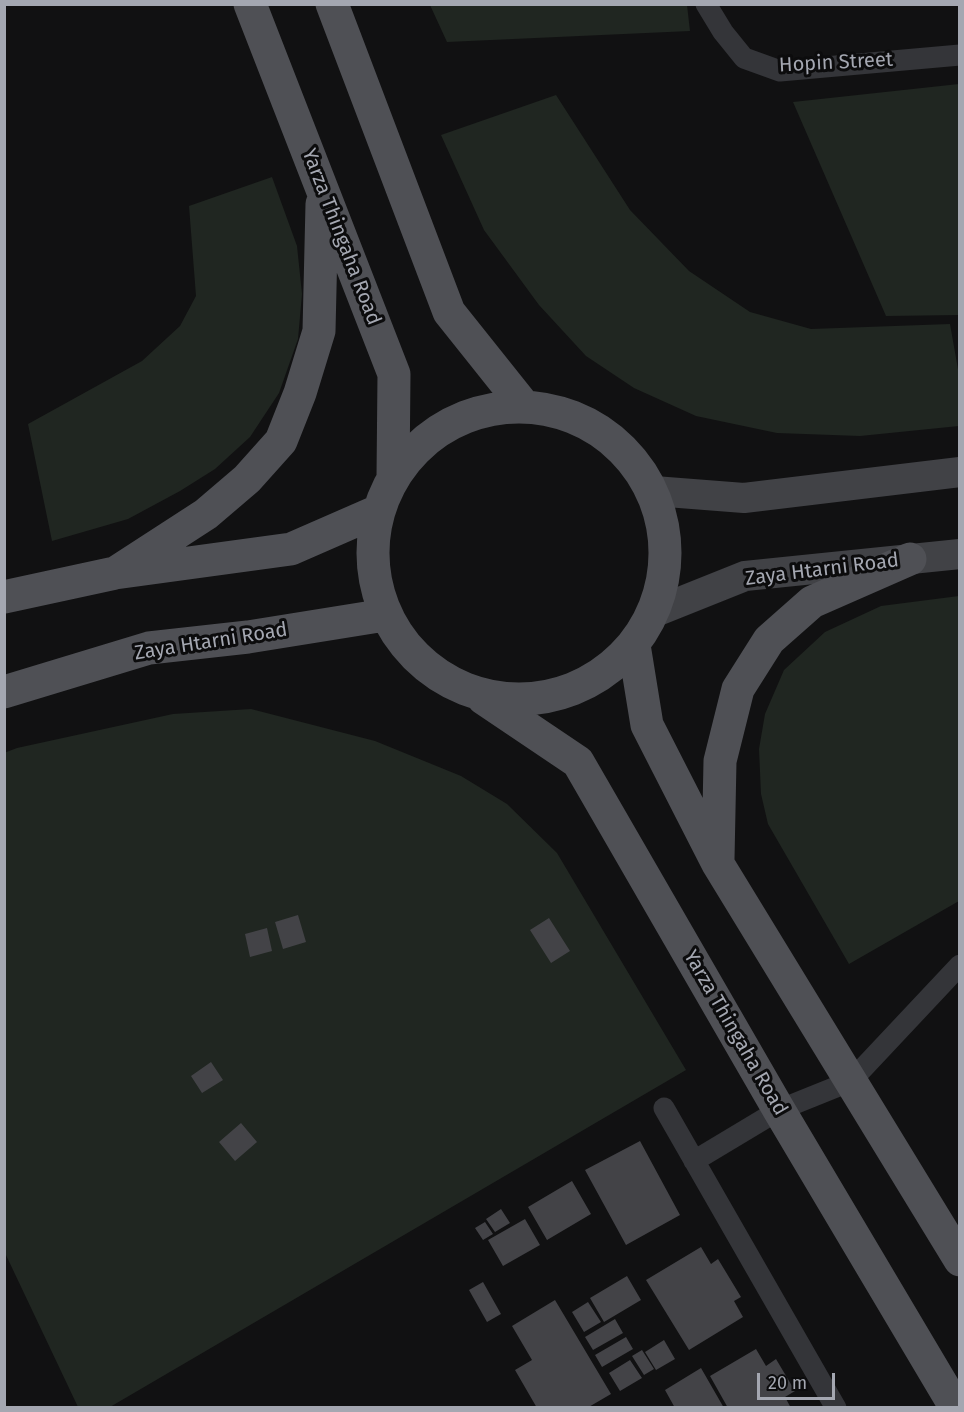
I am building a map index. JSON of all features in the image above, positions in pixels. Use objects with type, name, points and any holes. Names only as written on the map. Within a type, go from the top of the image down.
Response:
[{"type":"main road","name":"Yarza Thingaha Road","points":[[250,4],[394,374],[393,477]]},
{"type":"main road","points":[[332,4],[448,312],[524,406]]},
{"type":"main road","points":[[115,573],[206,514],[247,479],[281,441],[300,393],[319,331],[322,188]]},
{"type":"main road","points":[[524,406],[564,412],[601,430],[632,457],[654,491],[666,531],[666,572],[655,612],[634,645],[602,675],[562,694],[520,700],[477,694],[439,677],[408,650],[385,615],[375,582],[372,546],[378,511],[393,477],[428,438],[473,413],[524,406]]},
{"type":"main road","points":[[654,491],[744,498],[960,472]]},
{"type":"main road","points":[[4,597],[115,573],[291,549],[378,511]]},
{"type":"main road","name":"Zaya Htarni Road","points":[[655,612],[745,576],[960,554]]},
{"type":"main road","points":[[718,864],[720,761],[738,689],[768,640],[812,602],[910,559]]},
{"type":"main road","name":"Zaya Htarni Road","points":[[4,692],[149,648],[248,637],[385,615]]},
{"type":"main road","points":[[634,645],[647,725],[718,864],[960,1260]]},
{"type":"main road","name":"Yarza Thingaha Road","points":[[477,694],[578,762],[779,1110],[956,1407]]},
{"type":"street","name":"Hopin Street","points":[[706,4],[723,32],[744,58],[780,71],[960,54]]},
{"type":"street","points":[[694,1161],[779,1110],[851,1081],[960,964]]},
{"type":"street","points":[[664,1108],[836,1407]]},
{"type":"shaded area","points":[[430,5],[687,5],[690,31],[447,42]]},
{"type":"shaded area","points":[[959,84],[959,315],[886,316],[793,102]]},
{"type":"shaded area","points":[[556,95],[630,210],[689,271],[750,312],[811,329],[950,324],[959,375],[959,426],[860,436],[777,433],[696,416],[634,388],[586,356],[539,305],[484,230],[441,135]]},
{"type":"shaded area","points":[[272,177],[297,246],[302,294],[298,339],[279,393],[250,437],[215,469],[128,519],[52,541],[28,424],[142,361],[180,326],[196,296],[189,206]]},
{"type":"shaded area","points":[[959,596],[959,901],[849,964],[768,824],[761,794],[759,749],[765,714],[784,670],[825,632],[881,606]]},
{"type":"shaded area","points":[[251,709],[375,741],[461,776],[507,804],[557,853],[686,1070],[110,1407],[78,1407],[5,1253],[4,753],[17,748],[173,714]]},
{"type":"building","points":[[298,915],[306,942],[283,949],[275,922]]},
{"type":"building","points":[[549,918],[570,951],[551,963],[530,930]]},
{"type":"building","points":[[267,928],[272,951],[250,957],[245,934]]},
{"type":"building","points":[[211,1062],[223,1080],[202,1093],[191,1076]]},
{"type":"building","points":[[241,1123],[257,1142],[235,1161],[219,1142]]},
{"type":"building","points":[[640,1141],[680,1215],[626,1245],[585,1170]]},
{"type":"building","points":[[572,1181],[591,1214],[547,1240],[528,1207]]},
{"type":"building","points":[[501,1209],[510,1223],[495,1232],[486,1219]]},
{"type":"building","points":[[525,1219],[540,1245],[503,1266],[488,1240]]},
{"type":"building","points":[[485,1222],[493,1234],[483,1240],[475,1228]]},
{"type":"building","points":[[701,1247],[711,1264],[718,1259],[741,1297],[734,1301],[743,1317],[689,1350],[646,1280]]},
{"type":"building","points":[[627,1276],[641,1300],[604,1322],[590,1298]]},
{"type":"building","points":[[483,1282],[501,1314],[487,1322],[469,1290]]},
{"type":"building","points":[[555,1300],[611,1394],[587,1408],[537,1408],[515,1370],[532,1360],[512,1326]]},
{"type":"building","points":[[588,1302],[601,1322],[584,1332],[572,1312]]},
{"type":"building","points":[[615,1319],[623,1333],[593,1350],[585,1337]]},
{"type":"building","points":[[626,1337],[633,1349],[602,1367],[595,1355]]},
{"type":"building","points":[[664,1340],[675,1359],[656,1370],[645,1352]]},
{"type":"building","points":[[756,1349],[766,1366],[776,1359],[795,1391],[785,1397],[791,1408],[728,1408],[710,1376]]},
{"type":"building","points":[[642,1350],[654,1369],[644,1375],[632,1356]]},
{"type":"building","points":[[630,1360],[642,1378],[620,1391],[609,1373]]},
{"type":"building","points":[[701,1368],[724,1408],[675,1408],[665,1390]]}]
